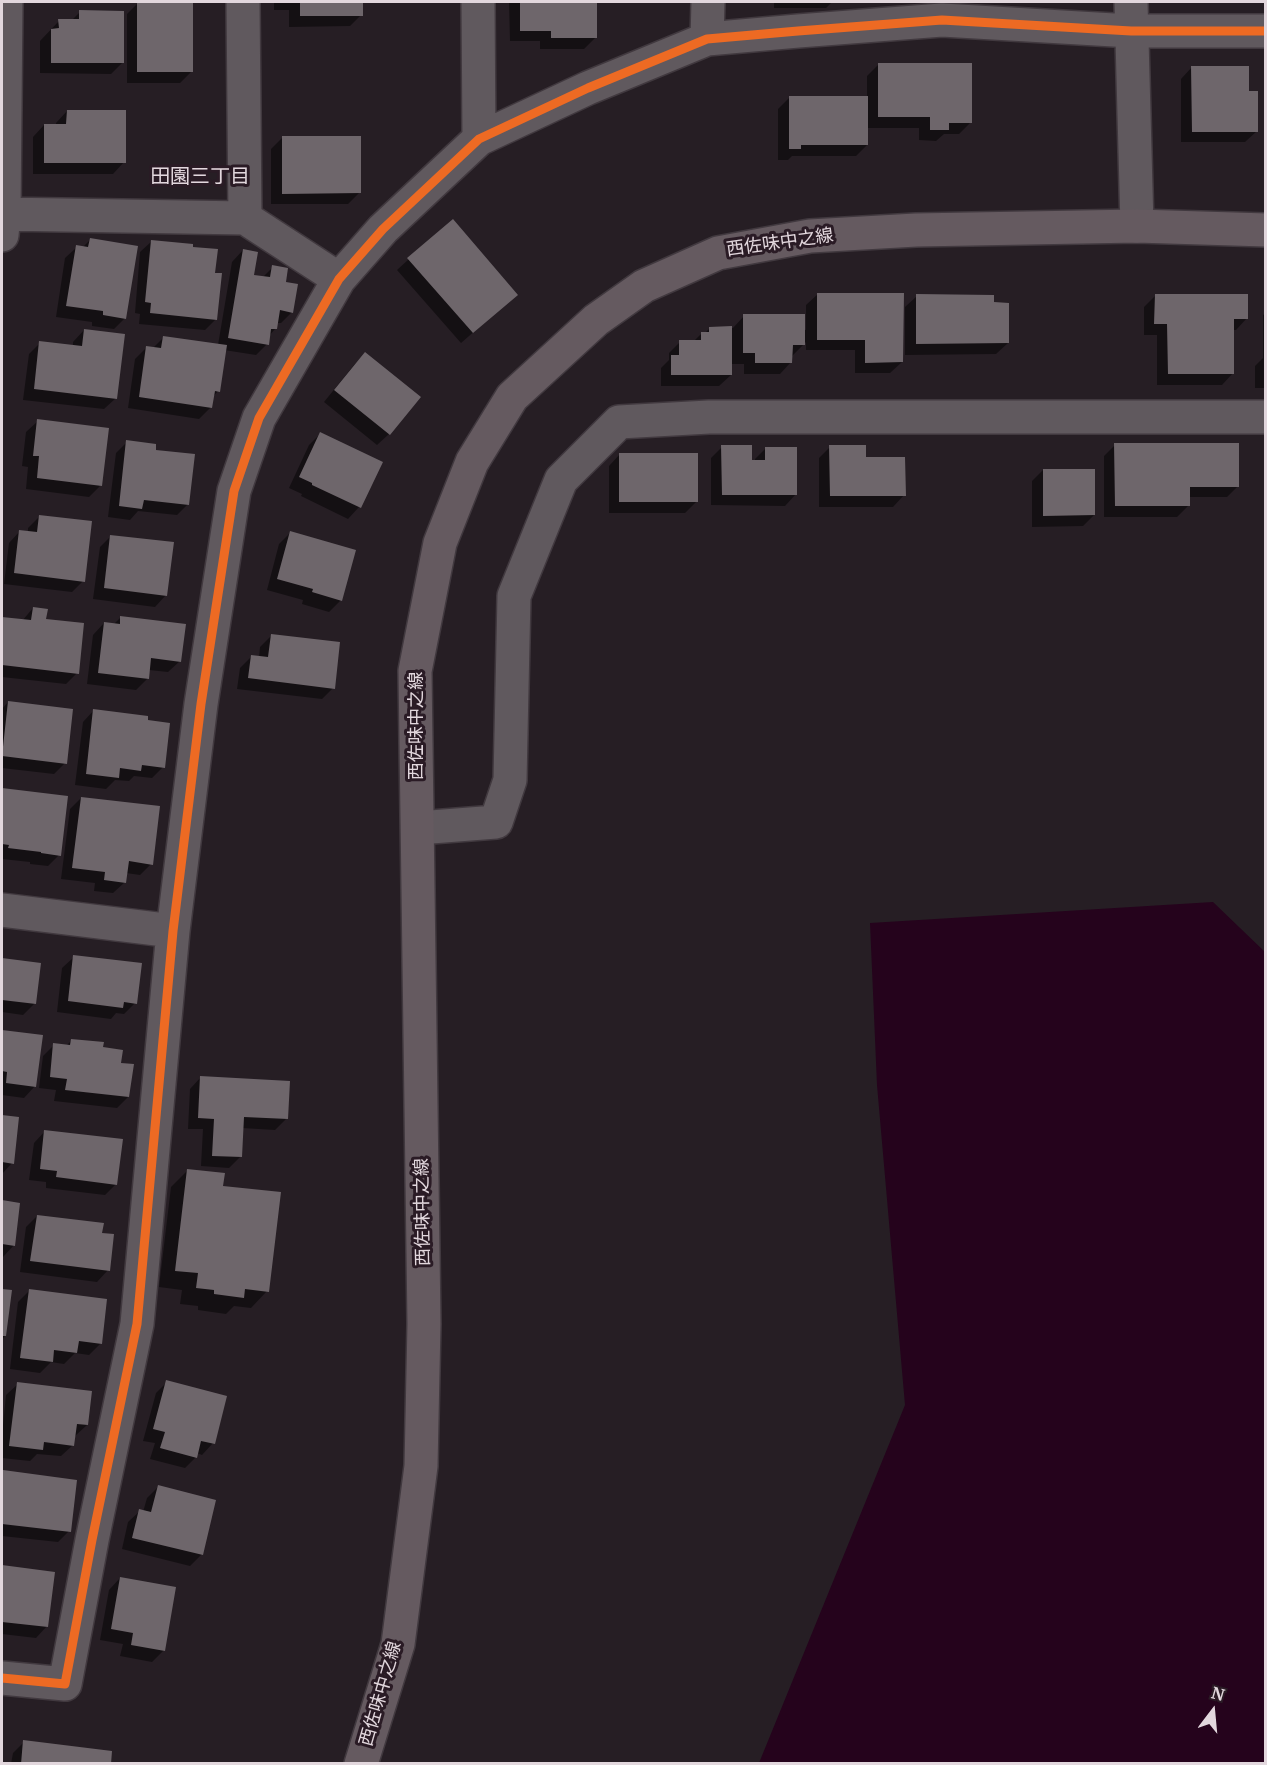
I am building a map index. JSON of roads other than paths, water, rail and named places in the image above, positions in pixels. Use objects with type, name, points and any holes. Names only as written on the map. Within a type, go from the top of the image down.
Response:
[{"type":"main road","name":"西佐味中之線","points":[[361,1764],[398,1644],[421,1466],[424,1324],[415,671],[440,543],[472,462],[512,397],[596,320],[644,286],[718,253],[799,238],[916,230],[1137,226],[1266,230]]},
{"type":"street","points":[[6,2],[2,221],[245,218],[339,279]]},
{"type":"street","points":[[243,2],[245,218]]},
{"type":"street","points":[[478,2],[479,139]]},
{"type":"street","points":[[707,39],[708,2]]},
{"type":"street","points":[[2,1678],[64,1684],[137,1324],[173,932],[201,704],[234,491],[260,418],[339,279],[383,229],[479,139],[588,88],[707,39],[798,31],[942,11],[1131,16],[1266,31]]},
{"type":"street","points":[[1131,16],[1137,226]]},
{"type":"street","points":[[417,828],[496,822],[510,780],[514,596],[561,480],[619,422],[721,417],[1266,417]]},
{"type":"street","points":[[2,910],[173,932]]},
{"type":"district","name":"田園三丁目","points":[[200,177]]}]
